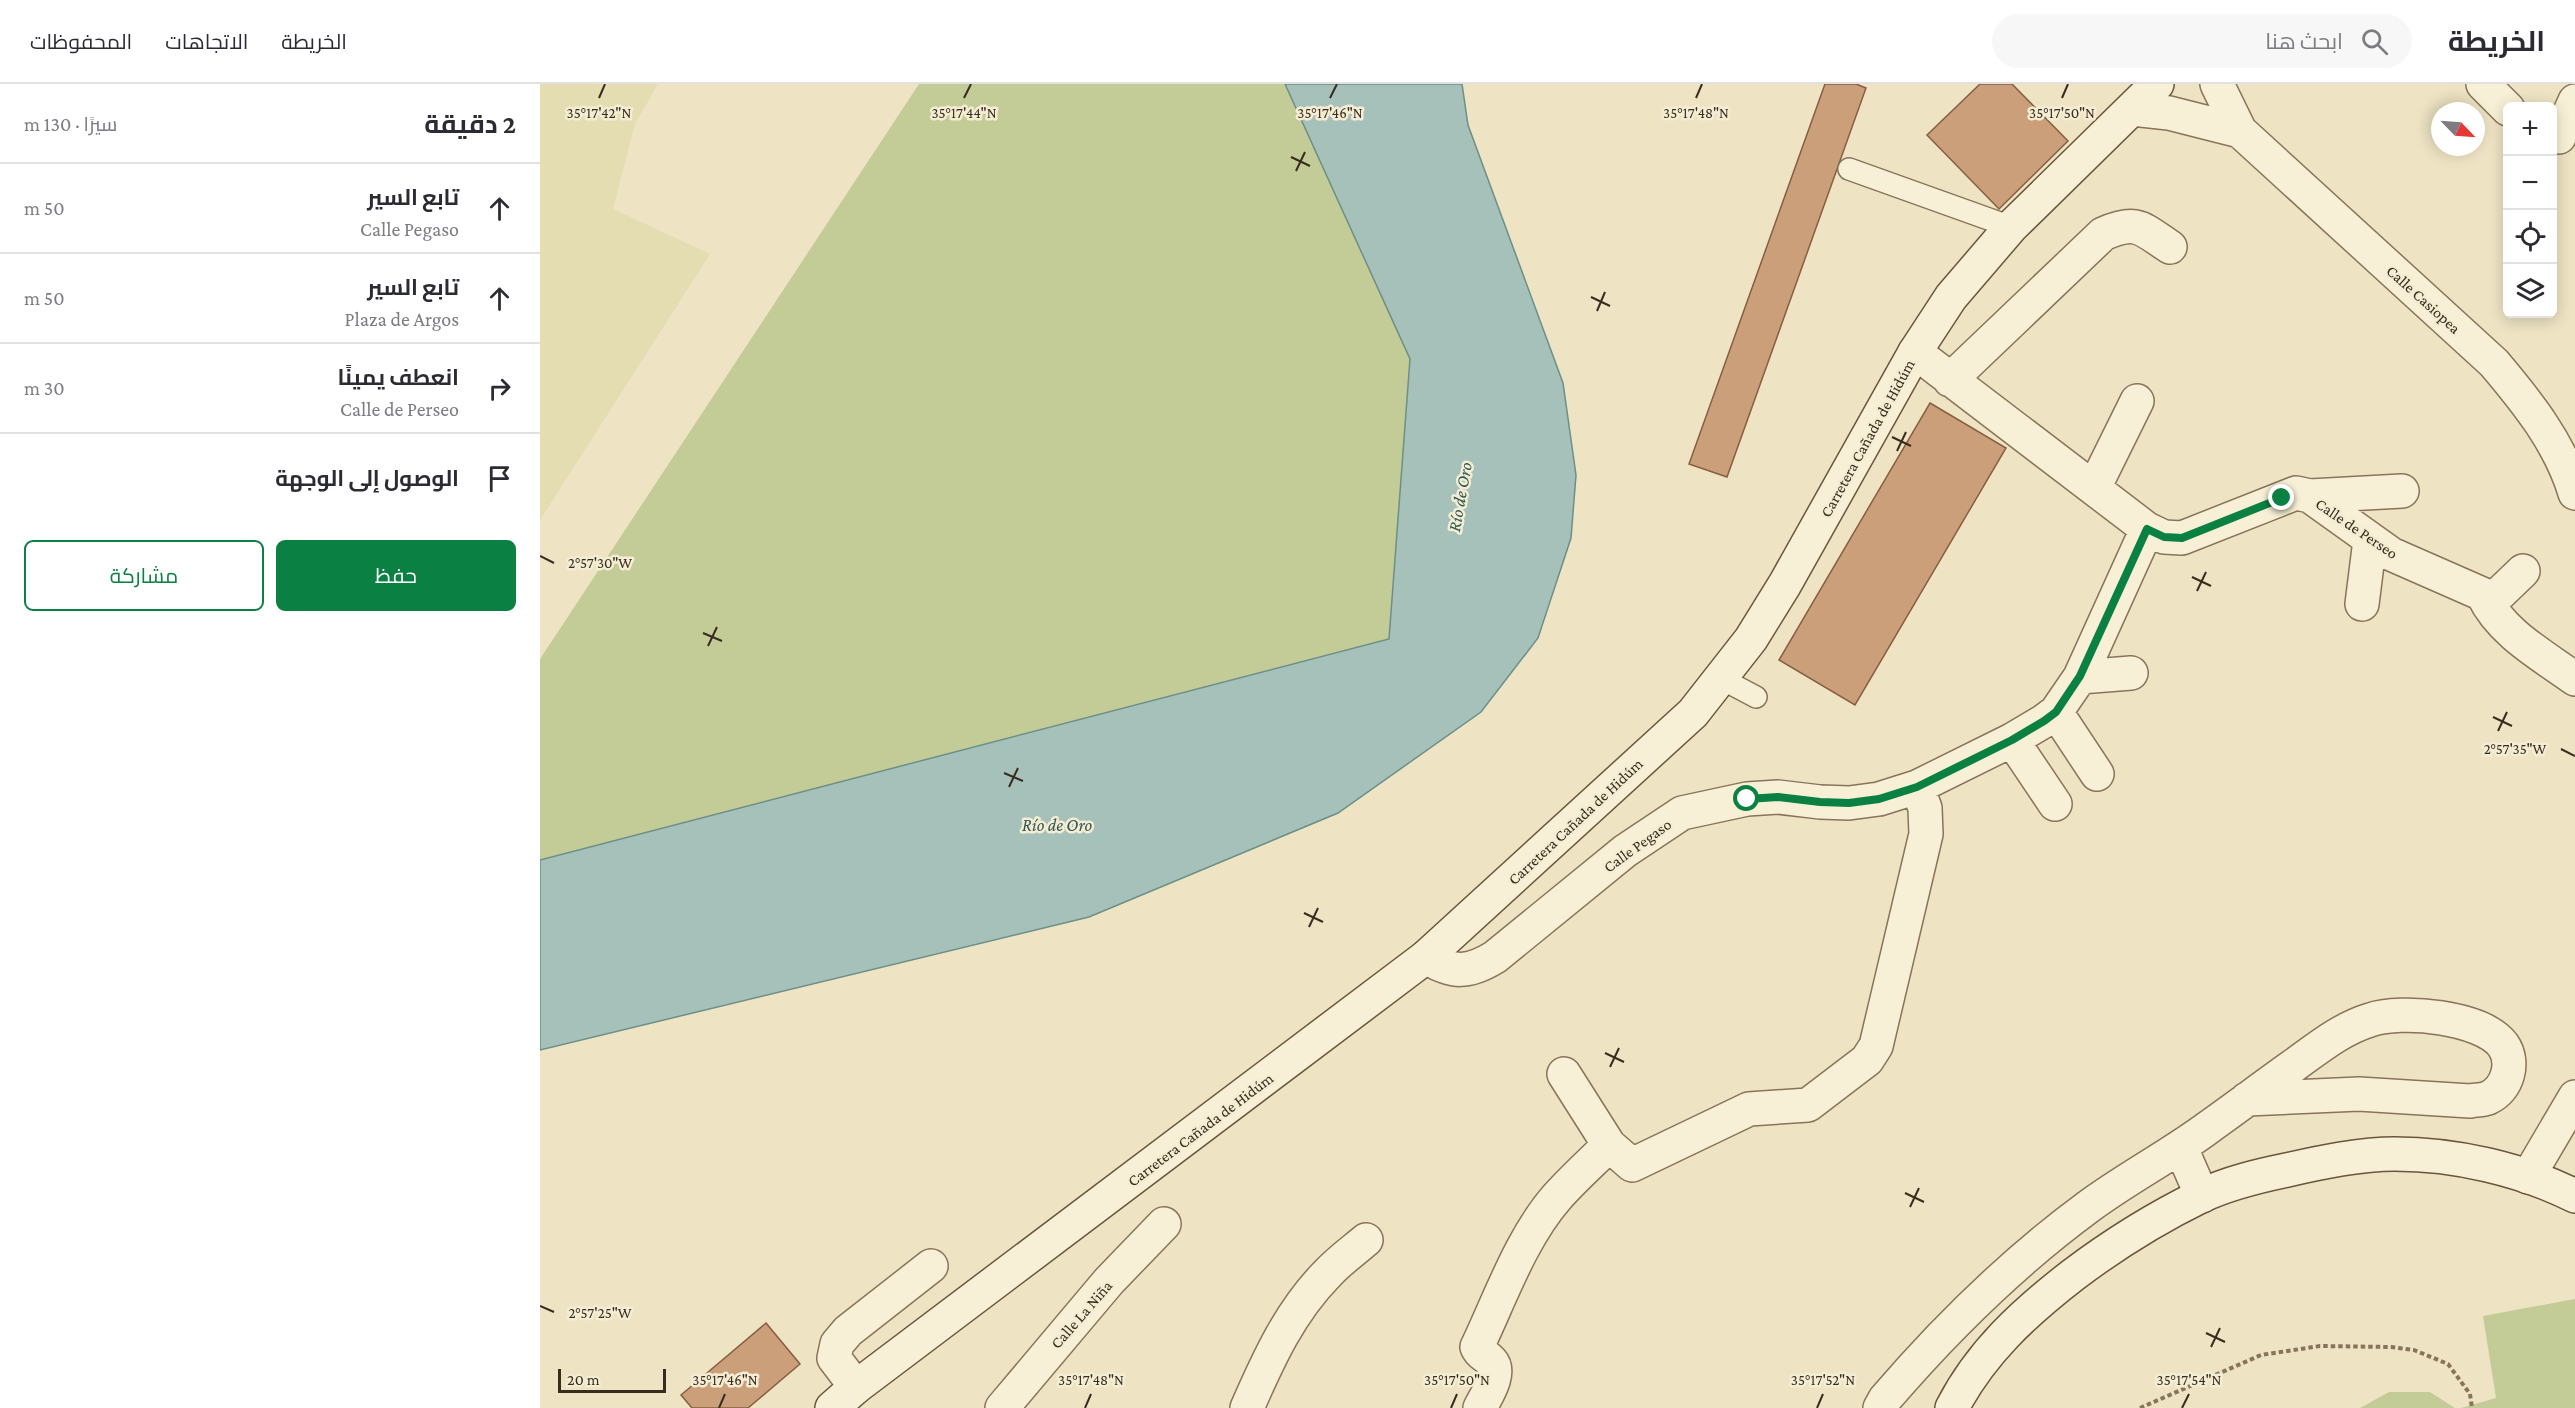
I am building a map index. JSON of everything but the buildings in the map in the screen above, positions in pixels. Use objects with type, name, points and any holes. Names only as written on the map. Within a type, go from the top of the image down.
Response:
[{"type":"street","name":"Carretera Cañada de Hidúm","points":[[844,1398],[1426,957],[1693,713],[1722,679],[1751,639],[1785,584],[1915,352],[1951,297],[2011,227],[2157,84]]},
{"type":"street","name":"Calle Casiopea","points":[[2217,84],[2240,131],[2494,363],[2523,397],[2549,434],[2570,474],[2575,493]]},
{"type":"street","points":[[2483,84],[2503,104]]},
{"type":"street","points":[[2562,140],[2575,101]]},
{"type":"street","name":"Calle Casiopea","points":[[2132,109],[2169,113],[2240,131]]},
{"type":"street","points":[[1950,380],[2103,234],[2122,226],[2140,227],[2170,247]]},
{"type":"street","points":[[1915,352],[2147,529],[2080,676],[2056,712],[2097,774]]},
{"type":"street","points":[[2094,488],[2137,401]]},
{"type":"street","points":[[2310,496],[2402,491]]},
{"type":"street","name":"Calle de Perseo","points":[[2147,529],[2164,537],[2182,538],[2296,493],[2310,496],[2391,554],[2483,595]]},
{"type":"street","points":[[2362,604],[2370,540]]},
{"type":"street","points":[[2483,595],[2496,597],[2523,571]]},
{"type":"street","points":[[2483,595],[2489,607],[2513,634],[2575,679]]},
{"type":"street","points":[[2080,676],[2131,673]]},
{"type":"street","name":"Calle Pegaso","points":[[1426,957],[1442,967],[1461,970],[1479,967],[1496,957],[1625,851],[1682,813],[1712,805],[1757,798],[1778,797],[1849,803],[1879,799],[1917,787],[2012,740],[2056,712]]},
{"type":"street","points":[[2012,740],[2055,804]]},
{"type":"street","points":[[1564,1074],[1609,1145],[1632,1165],[1749,1109],[1808,1105],[1867,1060],[1876,1046],[1926,834],[1924,808],[1917,787]]},
{"type":"street","points":[[1880,1408],[1885,1399],[1928,1349],[2005,1273],[2089,1206],[2181,1148],[2247,1099],[2337,1034],[2371,1019],[2408,1014],[2445,1018],[2497,1037],[2508,1052],[2510,1070],[2502,1087],[2488,1098],[2470,1101],[2359,1094],[2247,1099]]},
{"type":"street","points":[[2528,1177],[2569,1118]]},
{"type":"street","points":[[1480,1408],[1495,1371],[1493,1364],[1478,1352],[1477,1347],[1504,1287],[1529,1239],[1556,1198],[1609,1145]]},
{"type":"street","points":[[2181,1148],[2202,1196]]},
{"type":"street","points":[[1952,1408],[1991,1347],[2042,1299],[2117,1242],[2202,1196],[2253,1177],[2320,1162],[2394,1154],[2466,1160],[2528,1177],[2575,1196]]},
{"type":"street","name":"Calle La Niña","points":[[1002,1408],[1103,1289],[1164,1224]]},
{"type":"street","points":[[1247,1408],[1268,1360],[1294,1315],[1327,1274],[1366,1240]]},
{"type":"street","points":[[844,1398],[834,1358],[837,1344],[849,1331],[931,1266]]},
{"type":"lane","points":[[1849,169],[2011,227]]},
{"type":"lane","points":[[1722,679],[1756,698]]},
{"type":"path","points":[[2140,1408],[2261,1355],[2332,1346],[2391,1347],[2415,1350],[2448,1364],[2470,1394],[2472,1408]]},
{"type":"shaded area","points":[[540,84],[658,84],[635,124],[613,209],[710,254],[540,520]]},
{"type":"green space","points":[[919,84],[1285,84],[1410,359],[1389,639],[540,860],[540,659]]},
{"type":"green space","points":[[2575,1299],[2575,1408],[2461,1408],[2496,1398],[2483,1316]]},
{"type":"green space","points":[[2389,1392],[2430,1392],[2455,1408],[2360,1408]]},
{"type":"water","name":"Río de Oro","points":[[1285,84],[1462,84],[1468,125],[1563,383],[1576,475],[1571,538],[1538,638],[1481,712],[1338,813],[1089,917],[540,1050],[540,860],[1389,639],[1410,359]]},
{"type":"route","points":[[1747,799],[1778,797],[1849,803],[1879,799],[1917,787],[2012,740],[2056,712],[2066,699],[2080,676],[2147,529],[2164,537],[2182,538],[2282,498]]}]
